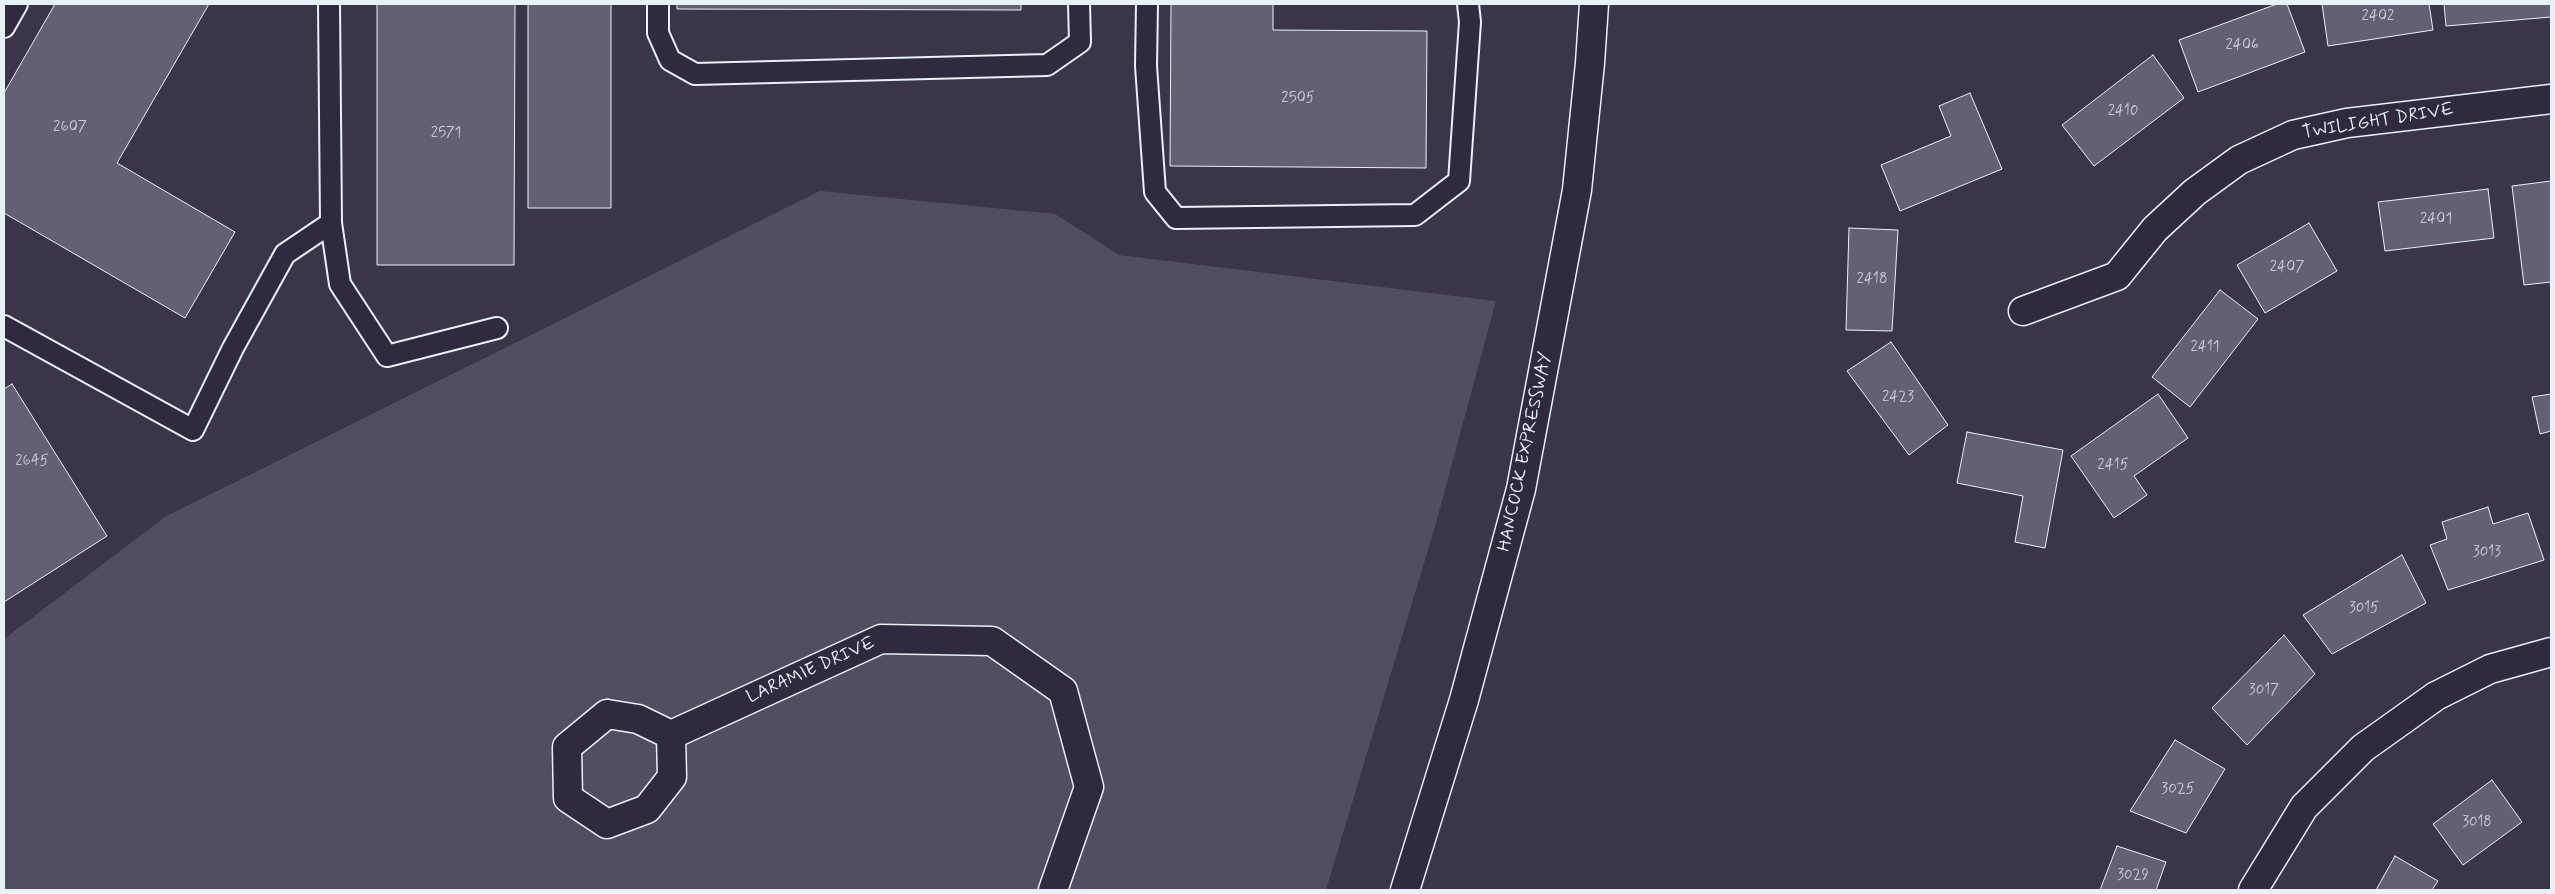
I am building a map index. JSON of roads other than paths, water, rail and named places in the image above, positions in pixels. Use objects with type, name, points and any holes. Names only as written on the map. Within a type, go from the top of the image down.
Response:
[{"type":"street","name":"HANCOCK EXPRESSWAY","points":[[1405,890],[1464,700],[1521,489],[1577,190],[1594,4]]},
{"type":"street","name":"TWILIGHT DRIVE","points":[[2023,311],[2117,276],[2155,230],[2195,192],[2239,160],[2293,135],[2348,123],[2551,99]]},
{"type":"street","name":"LARAMIE DRIVE","points":[[671,735],[881,639],[992,641],[1063,691],[1090,787],[1053,890]]},
{"type":"street","points":[[2253,890],[2304,807],[2363,748],[2436,696],[2490,669],[2551,652]]},
{"type":"lane","points":[[4,27],[16,4]]},
{"type":"lane","points":[[328,4],[331,223],[340,284],[386,356],[498,328]]},
{"type":"lane","points":[[658,4],[658,33],[670,60],[695,74],[1047,65],[1080,42],[1079,4]]},
{"type":"lane","points":[[1147,4],[1146,66],[1156,192],[1176,218],[1415,215],[1459,182],[1470,22],[1468,4]]},
{"type":"lane","points":[[4,326],[193,430],[233,348],[285,254],[331,223]]}]
